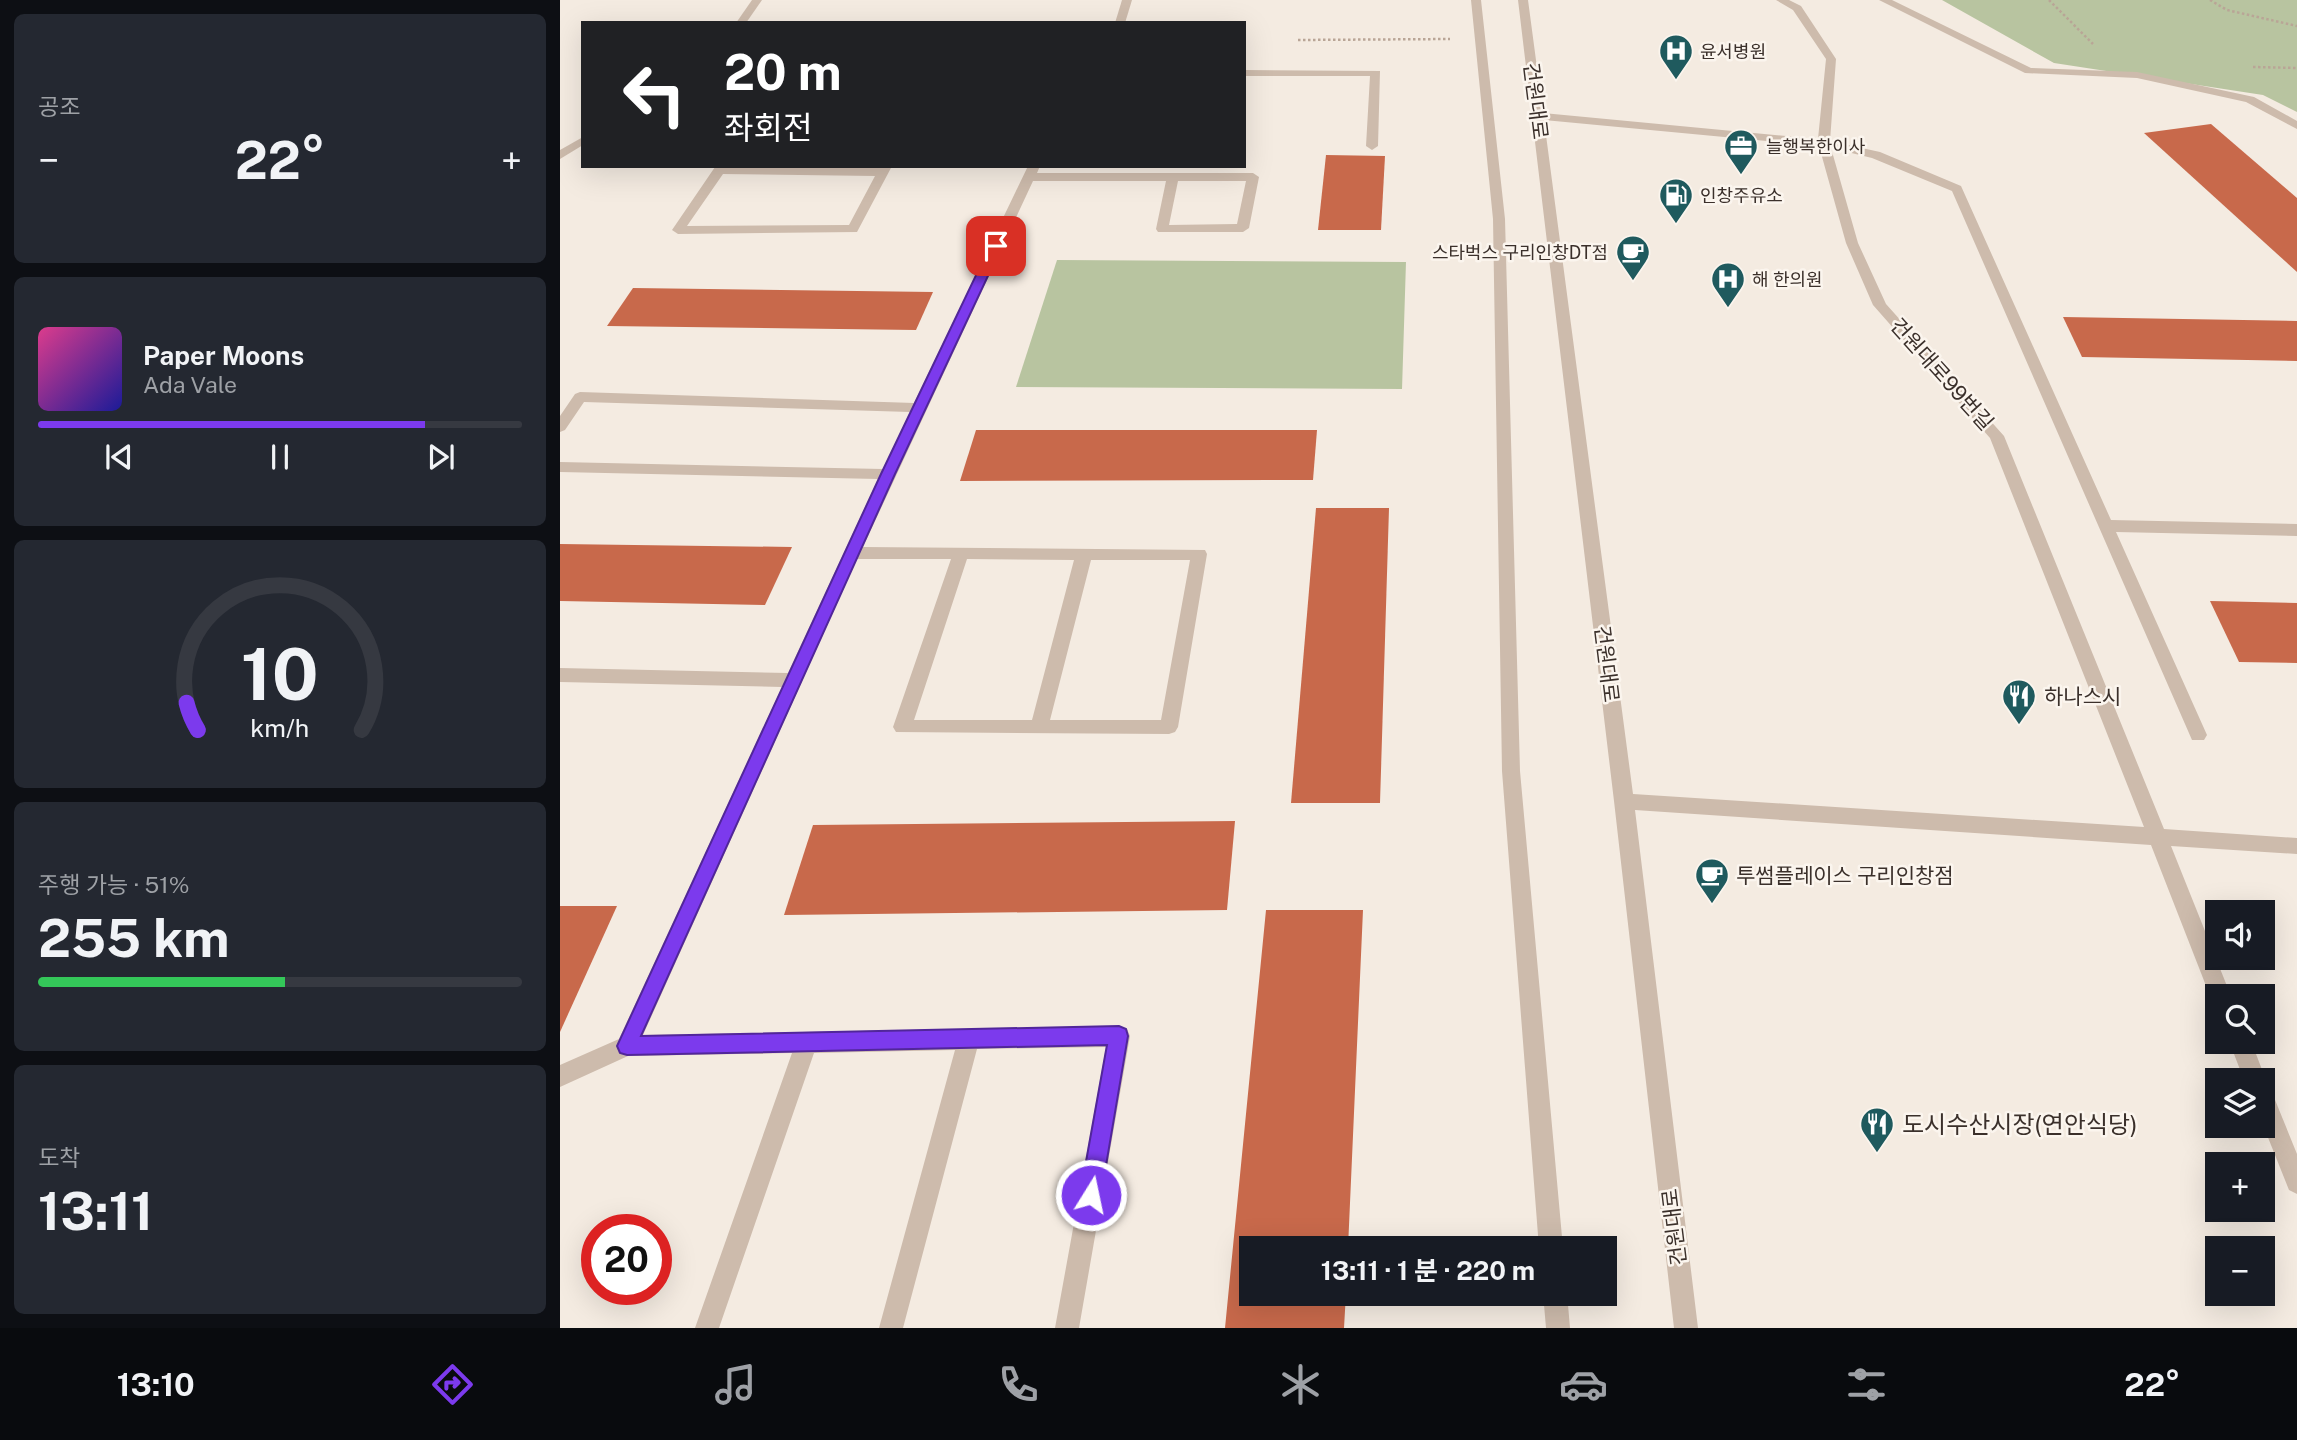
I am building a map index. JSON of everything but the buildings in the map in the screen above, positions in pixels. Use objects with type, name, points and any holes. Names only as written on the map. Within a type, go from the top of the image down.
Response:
[{"type":"street","points":[[742,21],[757,0]]},
{"type":"street","points":[[1122,21],[1127,0]]},
{"type":"street","points":[[1476,0],[1499,219],[1511,771],[1550,1236]]},
{"type":"street","name":"건원대로","points":[[1523,0],[1624,801],[1686,1328]]},
{"type":"street","name":"건원대로99번길","points":[[1781,0],[1797,8],[1831,59],[1824,143],[1852,243],[1880,305],[1997,436],[2216,984]]},
{"type":"street","points":[[1884,0],[2029,71],[2137,75],[2250,99],[2297,127]]},
{"type":"street","points":[[1246,73],[1376,73],[1372,146]]},
{"type":"street","points":[[1538,117],[1824,143],[1876,155],[1957,188],[2198,735]]},
{"type":"street","points":[[560,155],[581,141]]},
{"type":"street","points":[[884,169],[853,229],[678,230],[719,170],[884,169]]},
{"type":"street","points":[[627,1046],[888,474],[1032,172],[1253,177],[1243,228],[1161,229],[1172,177]]},
{"type":"street","points":[[560,427],[580,397],[919,408]]},
{"type":"street","points":[[560,467],[888,474]]},
{"type":"street","points":[[2105,526],[2297,530]]},
{"type":"street","points":[[852,553],[1199,554],[1168,727],[902,727],[961,554]]},
{"type":"street","points":[[1039,726],[1084,554]]},
{"type":"street","points":[[560,675],[794,680]]},
{"type":"street","points":[[1624,801],[2155,834],[2297,846]]},
{"type":"street","points":[[560,1076],[627,1046],[1119,1036],[1067,1328]]},
{"type":"street","points":[[891,1328],[969,1039]]},
{"type":"street","points":[[707,1328],[806,1043]]},
{"type":"street","points":[[2275,1128],[2297,1182]]},
{"type":"street","points":[[1556,1306],[1558,1328]]},
{"type":"path","points":[[2210,0],[2227,10],[2297,26]]},
{"type":"path","points":[[1286,40],[1480,39]]},
{"type":"green space","points":[[1942,0],[2297,0],[2297,112],[2263,95],[2054,63]]},
{"type":"green space","points":[[1057,260],[1406,262],[1402,389],[1016,387]]},
{"type":"place","name":"윤서병원","points":[[1676,81]]},
{"type":"place","name":"늘행복한이사","points":[[1741,176]]},
{"type":"place","name":"인창주유소","points":[[1676,225]]},
{"type":"place","name":"스타벅스 구리인창DT점","points":[[1633,282]]},
{"type":"place","name":"해 한의원","points":[[1728,309]]},
{"type":"place","name":"하나스시","points":[[2019,726]]},
{"type":"place","name":"투썸플레이스 구리인창점","points":[[1712,905]]},
{"type":"place","name":"도시수산시장(연안식당)","points":[[1877,1154]]},
{"type":"route","points":[[996,246],[888,474],[627,1046],[1119,1036],[1091,1195]]}]
